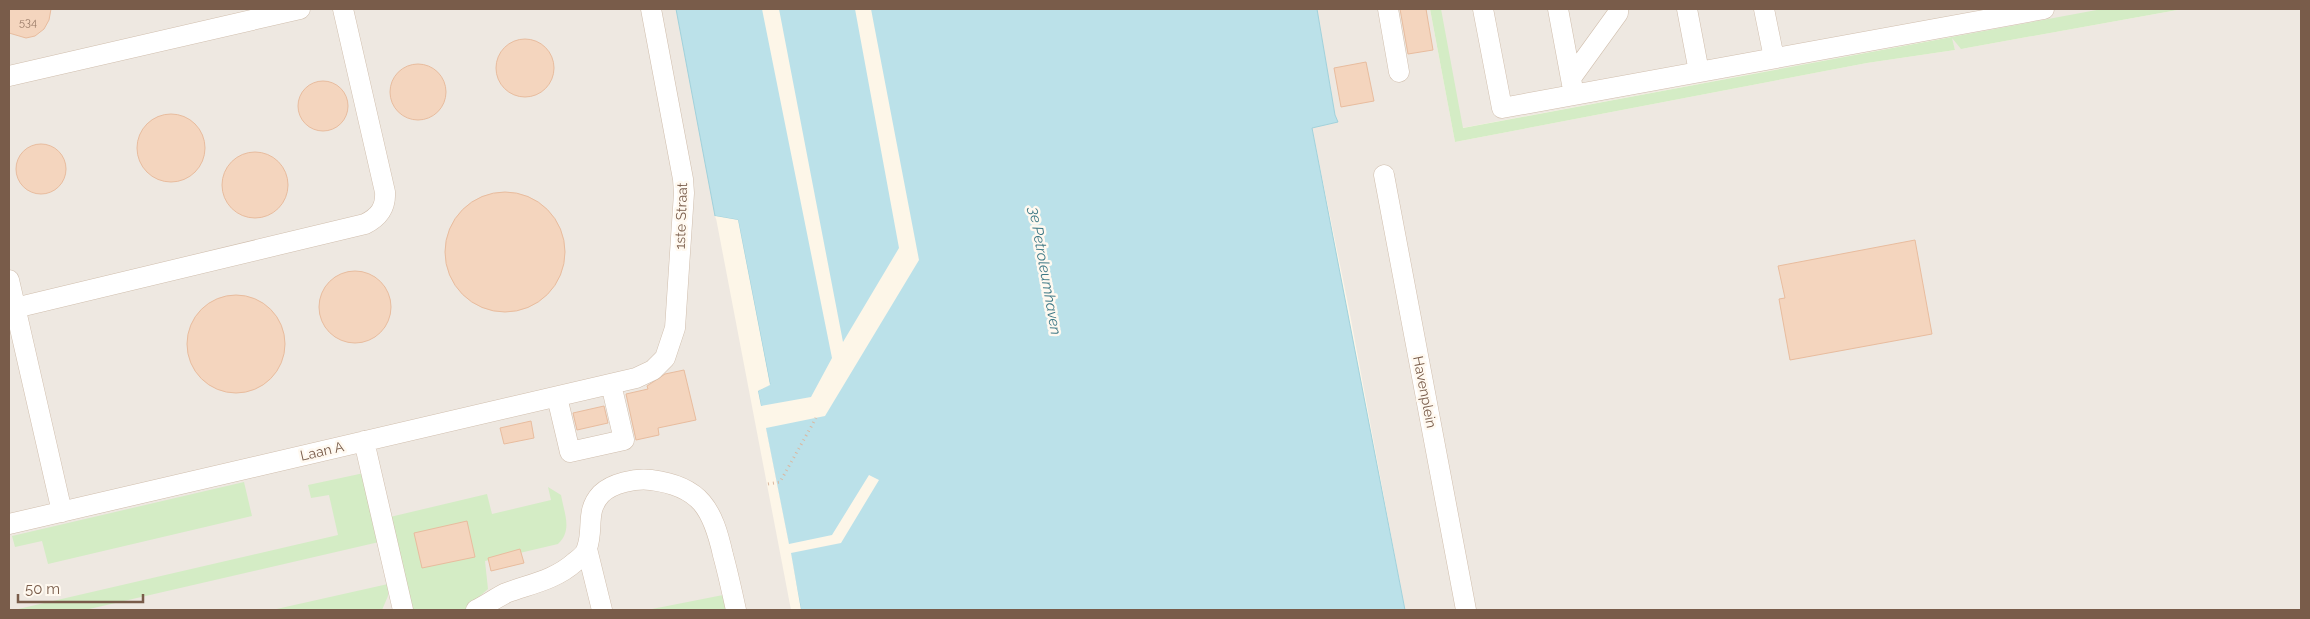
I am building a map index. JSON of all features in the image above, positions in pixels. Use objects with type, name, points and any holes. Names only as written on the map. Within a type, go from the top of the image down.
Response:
[{"type":"lane","points":[[9,76],[300,9]]},
{"type":"lane","points":[[15,308],[365,224],[375,219],[386,203],[385,192],[343,9]]},
{"type":"lane","name":"1ste Straat","points":[[636,378],[652,370],[665,358],[675,328],[684,193],[651,9]]},
{"type":"lane","points":[[1388,9],[1399,72]]},
{"type":"lane","points":[[1483,9],[1502,108],[1573,86],[1699,72],[2044,9]]},
{"type":"lane","points":[[1558,9],[1573,86]]},
{"type":"lane","points":[[1573,86],[1618,13],[1618,9]]},
{"type":"lane","points":[[1687,9],[1699,72]]},
{"type":"lane","points":[[1764,9],[1774,58]]},
{"type":"lane","name":"Havenplein","points":[[1384,175],[1466,610]]},
{"type":"lane","points":[[9,280],[62,512]]},
{"type":"lane","name":"Laan A","points":[[9,524],[636,378]]},
{"type":"lane","points":[[557,397],[570,452],[624,440],[611,384]]},
{"type":"lane","points":[[364,441],[403,610]]},
{"type":"lane","points":[[602,610],[587,549],[590,513],[594,503],[602,493],[619,484],[648,479],[680,487],[696,497],[708,509],[716,524],[736,610]]},
{"type":"lane","points":[[476,610],[505,594],[546,581],[574,563],[587,549]]},
{"type":"path","points":[[768,484],[780,482],[816,418]]},
{"type":"shaded area","points":[[9,9],[676,9],[791,610],[9,610]]},
{"type":"shaded area","points":[[1317,9],[1430,9],[1455,142],[1867,63],[1955,50],[1951,37],[1462,128],[1440,9],[2103,9],[1961,49],[2183,9],[2301,9],[2301,610],[1405,610],[1349,309],[1312,128],[1338,122],[1335,115]]},
{"type":"green space","points":[[1430,9],[1441,9],[1463,128],[2102,9],[2183,9],[1961,49],[1952,38],[1955,50],[1867,63],[1455,142]]},
{"type":"green space","points":[[364,473],[379,542],[85,610],[14,610],[338,535],[329,495],[311,498],[308,485]]},
{"type":"green space","points":[[244,482],[252,516],[48,564],[42,541],[15,547],[12,536]]},
{"type":"green space","points":[[548,487],[561,495],[565,515],[565,533],[563,539],[558,544],[485,561],[488,589],[464,610],[413,609],[406,594],[390,517],[487,494],[492,514],[551,500]]},
{"type":"green space","points":[[388,584],[388,596],[382,610],[272,610]]},
{"type":"green space","points":[[723,595],[727,610],[647,610]]},
{"type":"water","name":"3e Petroleumhaven","points":[[676,9],[1317,9],[1335,115],[1338,122],[1312,128],[1405,610],[801,610],[758,391],[770,384],[738,220],[715,216]]},
{"type":"pier","points":[[762,9],[779,9],[843,342],[899,248],[855,9],[871,9],[919,260],[825,416],[766,428],[789,544],[832,535],[869,475],[879,480],[841,543],[791,553],[801,610],[799,610],[756,392],[767,383],[735,222],[716,219],[715,216],[738,220],[770,385],[758,391],[761,406],[811,397],[832,358]]},
{"type":"building","points":[[9,9],[51,9],[49,20],[44,29],[35,36],[26,38],[9,33]]},
{"type":"building","points":[[1400,9],[1426,9],[1433,50],[1408,54]]},
{"type":"building","points":[[525,39],[536,41],[549,52],[554,68],[552,79],[541,92],[525,97],[514,95],[501,84],[496,68],[498,57],[509,44]]},
{"type":"building","points":[[1366,62],[1374,101],[1341,107],[1334,68]]},
{"type":"building","points":[[412,64],[424,64],[434,68],[442,76],[446,92],[442,108],[434,116],[424,120],[412,120],[402,116],[394,108],[390,98],[390,86],[394,76],[402,68]]},
{"type":"building","points":[[318,81],[328,81],[341,88],[348,101],[348,111],[341,124],[328,131],[318,131],[309,127],[302,120],[298,111],[298,101],[302,92],[309,85]]},
{"type":"building","points":[[171,114],[184,117],[195,124],[202,135],[205,148],[202,161],[195,172],[184,179],[171,182],[158,179],[147,172],[140,161],[137,148],[140,135],[147,124],[158,117]]},
{"type":"building","points":[[36,144],[46,144],[59,151],[66,164],[66,174],[59,187],[46,194],[36,194],[27,190],[20,183],[16,174],[16,164],[20,155],[27,148]]},
{"type":"building","points":[[248,152],[262,152],[274,157],[283,166],[288,178],[286,198],[279,209],[262,218],[248,218],[236,213],[227,204],[222,192],[222,178],[227,166],[236,157]]},
{"type":"building","points":[[505,192],[528,196],[548,209],[561,229],[565,252],[561,275],[548,295],[528,308],[505,312],[482,308],[462,295],[449,275],[445,252],[449,229],[462,209],[482,196]]},
{"type":"building","points":[[1915,240],[1932,334],[1790,360],[1779,299],[1785,298],[1778,266]]},
{"type":"building","points":[[362,271],[381,281],[389,293],[391,307],[389,321],[381,333],[369,341],[348,343],[329,333],[321,321],[319,300],[329,281],[341,273]]},
{"type":"building","points":[[236,295],[246,296],[263,303],[277,317],[284,334],[284,354],[277,371],[263,385],[246,392],[236,393],[226,392],[209,385],[195,371],[188,354],[187,344],[188,334],[195,317],[209,303],[226,296]]},
{"type":"building","points":[[684,370],[696,420],[658,428],[659,435],[636,440],[626,394],[648,389],[647,386],[665,374]]},
{"type":"building","points":[[604,406],[608,423],[577,430],[573,413]]},
{"type":"building","points":[[531,421],[534,438],[504,444],[500,428]]},
{"type":"building","points":[[467,521],[475,557],[422,568],[414,533]]},
{"type":"building","points":[[520,549],[524,563],[491,571],[488,558]]}]
